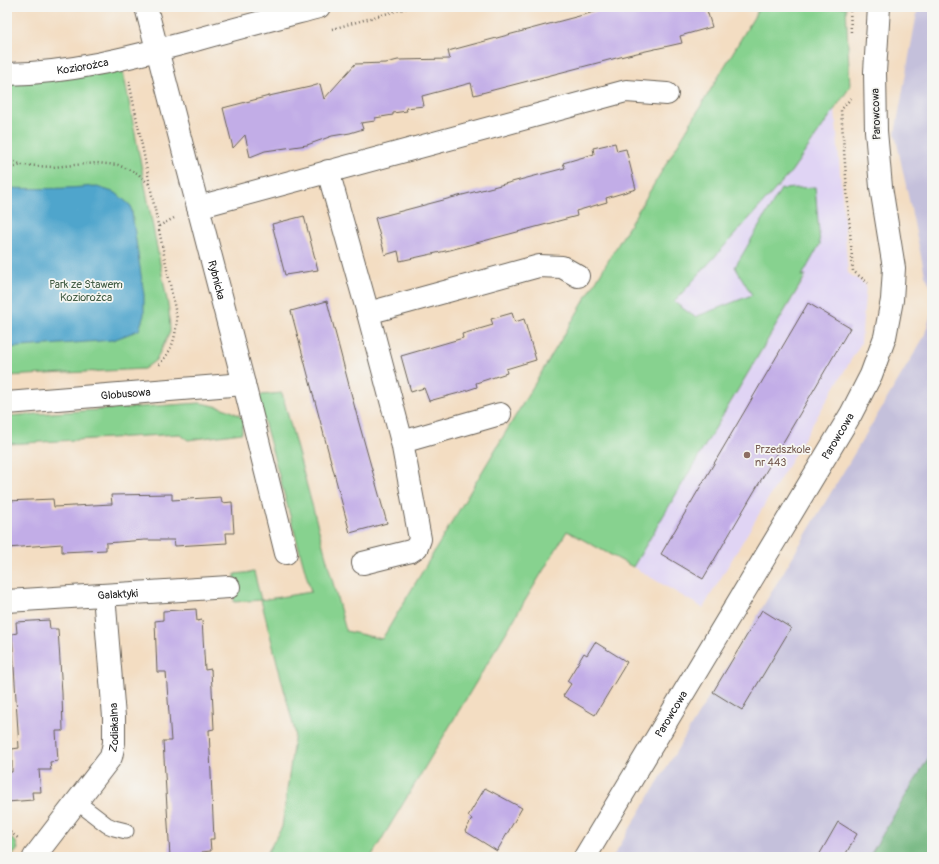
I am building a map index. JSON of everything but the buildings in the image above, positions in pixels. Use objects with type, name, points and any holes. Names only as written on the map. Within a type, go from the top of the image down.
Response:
[{"type":"street","name":"Rybnicka","points":[[146,7],[244,384],[286,553]]},
{"type":"street","name":"Koziorożca","points":[[7,74],[32,74],[77,68],[124,59],[319,7]]},
{"type":"street","name":"Parowcowa","points":[[585,857],[851,414],[871,375],[885,337],[892,300],[894,268],[881,187],[876,131],[875,72],[879,7]]},
{"type":"street","points":[[198,207],[626,91],[667,94]]},
{"type":"street","points":[[328,171],[402,442],[420,539],[417,547],[411,551],[363,563]]},
{"type":"street","points":[[368,313],[539,266],[562,267],[578,276]]},
{"type":"street","name":"Globusowa","points":[[7,403],[244,384]]},
{"type":"street","points":[[402,442],[500,414]]},
{"type":"street","name":"Galaktyki","points":[[7,601],[229,587]]},
{"type":"street","name":"Zodiakalna","points":[[34,857],[111,757],[114,743],[114,716],[104,595]]},
{"type":"lane","points":[[77,802],[107,825],[126,830]]},
{"type":"path","points":[[326,30],[410,7]]},
{"type":"path","points":[[850,7],[852,38]]},
{"type":"path","points":[[124,59],[177,319],[175,338],[168,354],[158,366]]},
{"type":"path","points":[[856,93],[841,110],[852,271],[872,286]]},
{"type":"path","points":[[7,159],[22,165],[52,167],[97,163],[118,165],[137,174],[150,185]]},
{"type":"path","points":[[7,170],[22,165]]},
{"type":"shaded area","points":[[918,7],[932,7],[932,289],[925,275],[895,134]]},
{"type":"shaded area","name":"Przedszkole nr 443","points":[[835,109],[848,273],[866,285],[861,343],[703,608],[633,567],[806,276],[695,317],[674,302],[791,172]]},
{"type":"shaded area","points":[[932,310],[932,857],[613,857],[924,337]]},
{"type":"green space","points":[[760,7],[846,7],[850,87],[791,172],[674,302],[695,317],[752,295],[735,267],[781,189],[815,187],[820,244],[802,276],[806,275],[633,567],[567,531],[371,857],[265,857],[282,827],[295,732],[261,600],[311,592],[258,399],[261,395],[282,393],[346,631],[382,639]]},
{"type":"green space","name":"Park ze Stawem Koziorożca","points":[[123,71],[169,310],[170,332],[156,360],[144,369],[7,376],[7,83]]},
{"type":"green space","points":[[200,403],[220,407],[233,412],[248,425],[242,426],[242,433],[188,440],[179,434],[7,444],[7,416]]},
{"type":"green space","points":[[254,572],[261,600],[234,602],[235,574]]},
{"type":"green space","points":[[932,752],[932,857],[869,857]]},
{"type":"green space","points":[[7,835],[16,842],[18,849],[11,857],[7,857]]},
{"type":"water","points":[[94,186],[116,193],[131,206],[144,295],[144,315],[139,330],[113,340],[7,348],[7,188],[72,188]]},
{"type":"place","name":"Przedszkole nr 443","points":[[747,455]]}]
